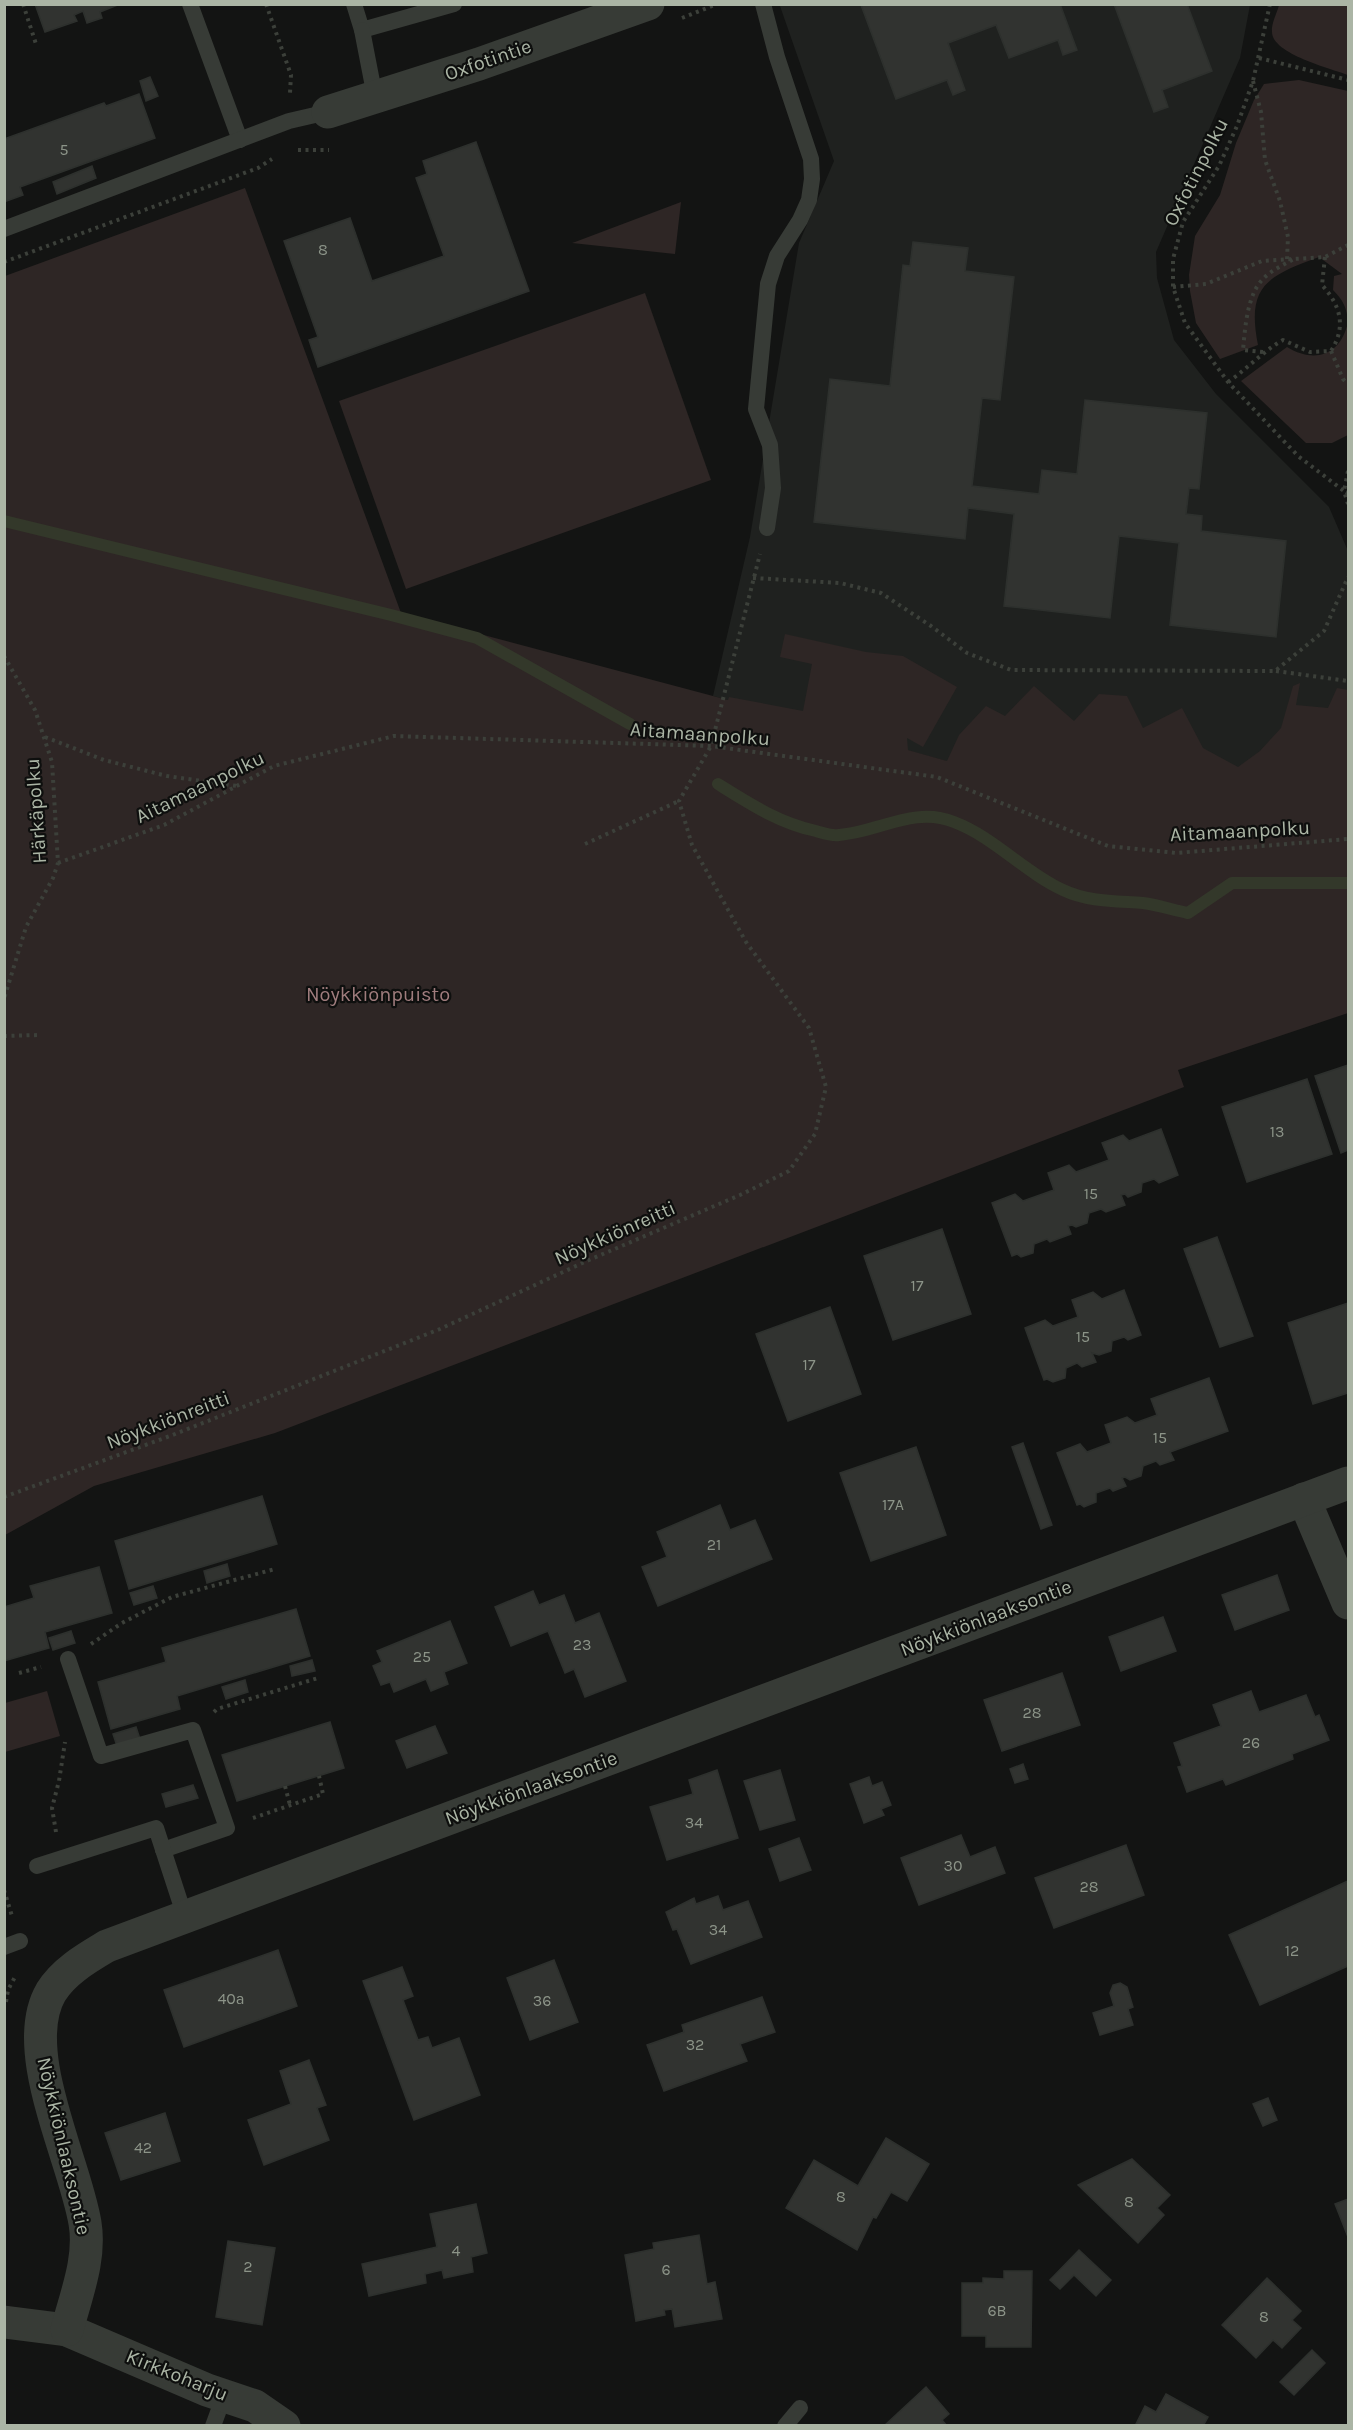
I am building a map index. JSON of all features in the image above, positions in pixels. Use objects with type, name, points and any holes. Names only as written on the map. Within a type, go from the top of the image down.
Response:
[{"type":"street","name":"Oxfotintie","points":[[328,112],[479,64],[648,4]]},
{"type":"street","name":"Nöykkiönlaaksontie","points":[[67,2330],[87,2252],[85,2222],[44,2074],[40,2046],[42,2019],[51,1992],[76,1964],[107,1946],[1348,1483]]},
{"type":"street","points":[[1304,1499],[1347,1596]]},
{"type":"street","name":"Kirkkoharju","points":[[4,2322],[67,2330],[225,2396],[255,2406],[284,2426]]},
{"type":"lane","points":[[190,4],[240,140]]},
{"type":"lane","points":[[354,4],[362,30],[375,97]]},
{"type":"lane","points":[[362,30],[454,4]]},
{"type":"lane","points":[[764,4],[777,57],[811,159],[812,179],[805,210],[777,256],[768,284],[756,409],[770,445],[773,488],[767,528]]},
{"type":"lane","points":[[4,229],[289,121],[328,112]]},
{"type":"lane","points":[[68,1659],[101,1756],[193,1730],[227,1828],[164,1851]]},
{"type":"lane","points":[[37,1866],[156,1828],[185,1917]]},
{"type":"lane","points":[[213,2426],[225,2396]]},
{"type":"lane","points":[[785,2426],[800,2408]]},
{"type":"path","points":[[23,4],[36,44]]},
{"type":"path","points":[[266,4],[291,75],[289,121]]},
{"type":"path","name":"Oxfotinpolku","points":[[1270,4],[1253,81],[1237,126],[1219,166],[1183,222],[1173,259],[1173,287],[1185,323],[1228,382],[1298,456],[1346,492]]},
{"type":"path","points":[[1259,58],[1348,80]]},
{"type":"path","points":[[1253,81],[1261,112],[1265,160],[1280,201],[1288,237],[1287,259]]},
{"type":"path","points":[[1173,287],[1206,284],[1262,261],[1326,257],[1348,245]]},
{"type":"path","points":[[1326,257],[1322,285],[1338,306],[1340,327],[1331,351]]},
{"type":"path","points":[[1263,352],[1243,350],[1246,316],[1260,282],[1271,272],[1297,258]]},
{"type":"path","points":[[1228,382],[1243,372],[1263,352],[1283,340],[1310,352],[1331,351]]},
{"type":"path","points":[[1331,351],[1343,379],[1348,384]]},
{"type":"path","points":[[1348,471],[1346,492],[1348,504]]},
{"type":"path","points":[[585,844],[679,801],[711,746],[767,528]]},
{"type":"path","points":[[753,578],[840,583],[881,593],[967,653],[1011,670],[1275,671],[1348,681]]},
{"type":"path","points":[[1275,671],[1324,631],[1348,578]]},
{"type":"path","name":"Härkäpolku","points":[[4,656],[35,711],[52,762],[58,863],[53,878],[26,927],[4,999]]},
{"type":"path","name":"Aitamaanpolku","points":[[58,863],[164,825],[274,766],[394,736],[711,746],[937,777],[1108,846],[1176,853],[1348,840]]},
{"type":"path","points":[[44,737],[114,763],[167,776],[237,786]]},
{"type":"path","name":"Nöykkiönreitti","points":[[4,1497],[170,1436],[440,1329],[789,1171],[815,1134],[826,1087],[809,1028],[746,942],[692,844],[679,801]]},
{"type":"path","points":[[4,1036],[39,1035]]},
{"type":"path","points":[[68,1659],[122,1623],[172,1597],[275,1569]]},
{"type":"path","points":[[193,1730],[217,1709],[318,1678]]},
{"type":"path","points":[[60,1859],[52,1808],[65,1742],[69,1728],[89,1720]]},
{"type":"path","points":[[227,1828],[323,1794],[319,1776]]},
{"type":"path","points":[[285,1786],[290,1805]]},
{"type":"shaded area","points":[[784,4],[1250,5],[1240,58],[1156,252],[1157,278],[1174,340],[1216,394],[1329,507],[1348,551],[1348,786],[1111,807],[713,696],[750,537],[799,243],[834,161],[780,6]]},
{"type":"green space","points":[[1279,5],[1348,5],[1348,75],[1304,60],[1292,54],[1275,40],[1272,29]]},
{"type":"green space","points":[[1299,80],[1348,91],[1348,322],[1344,304],[1333,290],[1334,276],[1342,274],[1319,257],[1286,270],[1265,286],[1255,309],[1258,345],[1220,359],[1196,323],[1189,275],[1195,236],[1220,195],[1236,143],[1254,100],[1264,84]]},
{"type":"green space","name":"Nöykkiönpuisto","points":[[245,188],[401,613],[728,700],[729,697],[803,711],[812,664],[780,657],[785,634],[866,652],[903,656],[957,687],[923,747],[907,738],[908,750],[947,761],[959,735],[986,706],[1005,716],[1034,686],[1074,721],[1099,694],[1127,696],[1143,728],[1182,708],[1203,748],[1238,767],[1260,751],[1281,728],[1293,686],[1300,683],[1296,705],[1328,708],[1337,688],[1348,690],[1348,1013],[1178,1070],[1184,1087],[275,1433],[94,1486],[5,1535],[5,276]]},
{"type":"green space","points":[[681,202],[675,254],[572,243],[575,242]]},
{"type":"green space","points":[[645,293],[711,480],[406,589],[339,401]]},
{"type":"green space","points":[[1348,322],[1348,435],[1332,443],[1306,443],[1241,381],[1287,347],[1307,355],[1317,355],[1333,349],[1345,333]]},
{"type":"green space","points":[[47,1691],[60,1736],[5,1752],[5,1703]]},
{"type":"building","points":[[35,4],[120,4],[100,12],[102,18],[87,23],[83,11],[74,15],[77,21],[45,32]]},
{"type":"building","points":[[1060,4],[1077,50],[1063,55],[1058,40],[1009,58],[996,25],[948,43],[965,90],[953,95],[947,80],[896,99],[861,5]]},
{"type":"building","points":[[1114,4],[1187,4],[1212,71],[1162,90],[1168,107],[1154,112]]},
{"type":"building","points":[[150,77],[158,96],[146,101],[140,81]]},
{"type":"building","points":[[139,94],[155,138],[20,187],[23,195],[4,202],[4,139],[104,103],[106,106]]},
{"type":"building","points":[[476,142],[529,291],[318,367],[309,340],[318,337],[284,241],[350,218],[372,281],[444,256],[416,178],[427,174],[423,161]]},
{"type":"building","points":[[92,166],[96,178],[57,194],[53,182]]},
{"type":"building","points":[[913,242],[968,248],[965,271],[1014,277],[1000,400],[982,398],[972,486],[1039,494],[1042,470],[1077,474],[1085,400],[1207,413],[1199,489],[1189,488],[1186,514],[1202,516],[1201,531],[1286,541],[1276,637],[1170,625],[1179,543],[1119,536],[1110,618],[1004,606],[1014,514],[968,508],[965,539],[814,522],[830,379],[890,386],[903,265],[910,266]]},
{"type":"building","points":[[1348,1065],[1348,1150],[1341,1153],[1315,1076]]},
{"type":"building","points":[[1307,1079],[1332,1154],[1247,1182],[1222,1107]]},
{"type":"building","points":[[1161,1129],[1178,1175],[1159,1183],[1154,1179],[1142,1183],[1141,1192],[1128,1197],[1125,1194],[1121,1195],[1125,1205],[1106,1212],[1101,1209],[1089,1213],[1087,1223],[1076,1227],[1068,1226],[1071,1234],[1050,1242],[1047,1239],[1034,1244],[1033,1253],[1021,1257],[1017,1254],[1012,1256],[992,1203],[1015,1194],[1023,1201],[1054,1190],[1048,1173],[1069,1165],[1076,1172],[1109,1160],[1102,1143],[1123,1135],[1129,1141]]},
{"type":"building","points":[[942,1229],[971,1314],[893,1340],[864,1256]]},
{"type":"building","points":[[1217,1237],[1253,1336],[1220,1347],[1184,1249]]},
{"type":"building","points":[[1124,1290],[1141,1335],[1128,1340],[1124,1337],[1112,1341],[1111,1351],[1099,1355],[1092,1353],[1096,1362],[1082,1367],[1077,1363],[1066,1368],[1065,1378],[1053,1382],[1044,1380],[1025,1328],[1045,1320],[1053,1326],[1078,1317],[1072,1300],[1093,1292],[1102,1299]]},
{"type":"building","points":[[1348,1303],[1348,1393],[1313,1404],[1288,1323]]},
{"type":"building","points":[[830,1307],[861,1394],[788,1421],[756,1334]]},
{"type":"building","points":[[1209,1378],[1228,1431],[1170,1452],[1174,1460],[1160,1465],[1156,1461],[1143,1466],[1141,1476],[1130,1480],[1122,1478],[1126,1486],[1113,1491],[1110,1488],[1096,1493],[1096,1502],[1084,1507],[1077,1505],[1057,1453],[1080,1444],[1087,1452],[1111,1443],[1105,1425],[1127,1417],[1135,1423],[1157,1415],[1151,1399]]},
{"type":"building","points":[[1023,1443],[1052,1525],[1041,1529],[1012,1447]]},
{"type":"building","points":[[916,1447],[946,1535],[871,1561],[840,1473]]},
{"type":"building","points":[[262,1496],[277,1544],[129,1589],[115,1541]]},
{"type":"building","points":[[720,1505],[730,1530],[755,1520],[772,1559],[658,1606],[642,1567],[667,1557],[657,1532]]},
{"type":"building","points":[[227,1564],[230,1576],[207,1583],[204,1571]]},
{"type":"building","points":[[99,1567],[112,1613],[45,1632],[49,1648],[4,1661],[4,1607],[34,1598],[30,1586]]},
{"type":"building","points":[[1277,1575],[1289,1610],[1235,1630],[1222,1595]]},
{"type":"building","points":[[153,1586],[157,1598],[134,1605],[130,1593]]},
{"type":"building","points":[[533,1591],[539,1605],[564,1595],[575,1623],[599,1613],[626,1681],[585,1697],[574,1669],[565,1673],[548,1631],[511,1646],[495,1607]]},
{"type":"building","points":[[296,1609],[310,1656],[177,1696],[180,1709],[111,1729],[98,1682],[166,1662],[162,1648]]},
{"type":"building","points":[[1163,1617],[1176,1651],[1121,1671],[1109,1637]]},
{"type":"building","points":[[450,1621],[467,1663],[444,1672],[448,1684],[431,1691],[426,1679],[394,1692],[390,1682],[381,1685],[373,1666],[382,1662],[377,1651]]},
{"type":"building","points":[[71,1631],[75,1643],[53,1650],[49,1638]]},
{"type":"building","points":[[312,1660],[315,1671],[292,1676],[290,1666]]},
{"type":"building","points":[[1062,1673],[1080,1725],[1002,1751],[984,1700]]},
{"type":"building","points":[[245,1680],[248,1692],[226,1699],[222,1687]]},
{"type":"building","points":[[1251,1691],[1259,1712],[1306,1695],[1315,1717],[1319,1715],[1329,1740],[1292,1754],[1293,1759],[1226,1785],[1223,1779],[1187,1792],[1178,1767],[1182,1766],[1174,1743],[1221,1726],[1213,1705]]},
{"type":"building","points":[[330,1722],[344,1768],[237,1801],[222,1755]]},
{"type":"building","points":[[435,1726],[447,1753],[407,1768],[396,1741]]},
{"type":"building","points":[[136,1727],[140,1739],[117,1746],[113,1734]]},
{"type":"building","points":[[1023,1764],[1028,1779],[1015,1783],[1010,1769]]},
{"type":"building","points":[[717,1770],[738,1838],[667,1860],[650,1807],[693,1794],[689,1780]]},
{"type":"building","points":[[780,1770],[795,1820],[760,1830],[744,1781]]},
{"type":"building","points":[[869,1777],[872,1786],[882,1782],[891,1805],[881,1809],[884,1815],[864,1823],[850,1784]]},
{"type":"building","points":[[193,1785],[198,1798],[166,1807],[162,1794]]},
{"type":"building","points":[[961,1835],[970,1857],[995,1847],[1005,1873],[919,1905],[901,1858]]},
{"type":"building","points":[[799,1838],[811,1870],[780,1881],[769,1849]]},
{"type":"building","points":[[1126,1845],[1144,1895],[1054,1928],[1035,1878]]},
{"type":"building","points":[[1348,1881],[1348,1966],[1260,2005],[1229,1935]]},
{"type":"building","points":[[718,1896],[723,1910],[748,1901],[762,1937],[691,1964],[677,1929],[673,1930],[666,1912],[694,1898],[696,1904]]},
{"type":"building","points":[[278,1950],[297,2006],[184,2047],[164,1990]]},
{"type":"building","points":[[554,1960],[578,2022],[530,2040],[507,1978]]},
{"type":"building","points":[[402,1967],[413,1996],[403,2000],[418,2040],[428,2037],[432,2048],[459,2038],[480,2095],[414,2120],[363,1981]]},
{"type":"building","points":[[1120,1983],[1127,1987],[1133,2007],[1128,2009],[1133,2025],[1100,2035],[1093,2013],[1114,2006],[1110,1993],[1113,1985]]},
{"type":"building","points":[[762,1997],[775,2032],[740,2044],[747,2061],[664,2091],[647,2045],[684,2032],[682,2025]]},
{"type":"building","points":[[309,2060],[326,2105],[317,2108],[329,2140],[264,2165],[248,2120],[291,2104],[280,2071]]},
{"type":"building","points":[[1268,2098],[1277,2120],[1263,2126],[1253,2104]]},
{"type":"building","points":[[165,2113],[180,2161],[121,2180],[105,2133]]},
{"type":"building","points":[[886,2138],[929,2164],[907,2201],[891,2192],[876,2218],[873,2217],[857,2250],[786,2208],[814,2160],[858,2186]]},
{"type":"building","points":[[1132,2159],[1170,2195],[1157,2208],[1164,2215],[1138,2243],[1078,2185]]},
{"type":"building","points":[[1348,2199],[1348,2237],[1335,2204]]},
{"type":"building","points":[[476,2204],[487,2253],[471,2257],[473,2272],[444,2278],[442,2270],[425,2274],[426,2283],[369,2296],[362,2264],[437,2247],[430,2214]]},
{"type":"building","points":[[699,2235],[707,2284],[715,2282],[722,2319],[675,2327],[672,2309],[664,2310],[665,2315],[636,2321],[625,2255],[654,2249],[653,2243]]},
{"type":"building","points":[[228,2241],[275,2248],[262,2325],[216,2317]]},
{"type":"building","points":[[1079,2250],[1111,2280],[1096,2296],[1074,2275],[1060,2289],[1050,2280]]},
{"type":"building","points":[[1004,2271],[1032,2271],[1031,2347],[986,2347],[986,2336],[962,2336],[962,2283],[983,2283],[983,2278],[1004,2279]]},
{"type":"building","points":[[1267,2278],[1301,2311],[1292,2320],[1301,2328],[1282,2348],[1273,2340],[1256,2358],[1222,2325]]},
{"type":"building","points":[[1312,2350],[1325,2363],[1294,2395],[1280,2382]]},
{"type":"building","points":[[926,2387],[949,2414],[942,2420],[947,2426],[884,2426]]},
{"type":"building","points":[[1166,2394],[1208,2417],[1203,2426],[1135,2426],[1145,2406],[1156,2412]]},
{"type":"waterway","points":[[4,521],[477,638],[630,724]]},
{"type":"waterway","points":[[718,784],[777,818],[802,828],[830,835],[854,833],[911,818],[939,818],[954,822],[982,836],[1049,883],[1073,894],[1092,899],[1143,903],[1188,913],[1232,883],[1348,883]]}]
